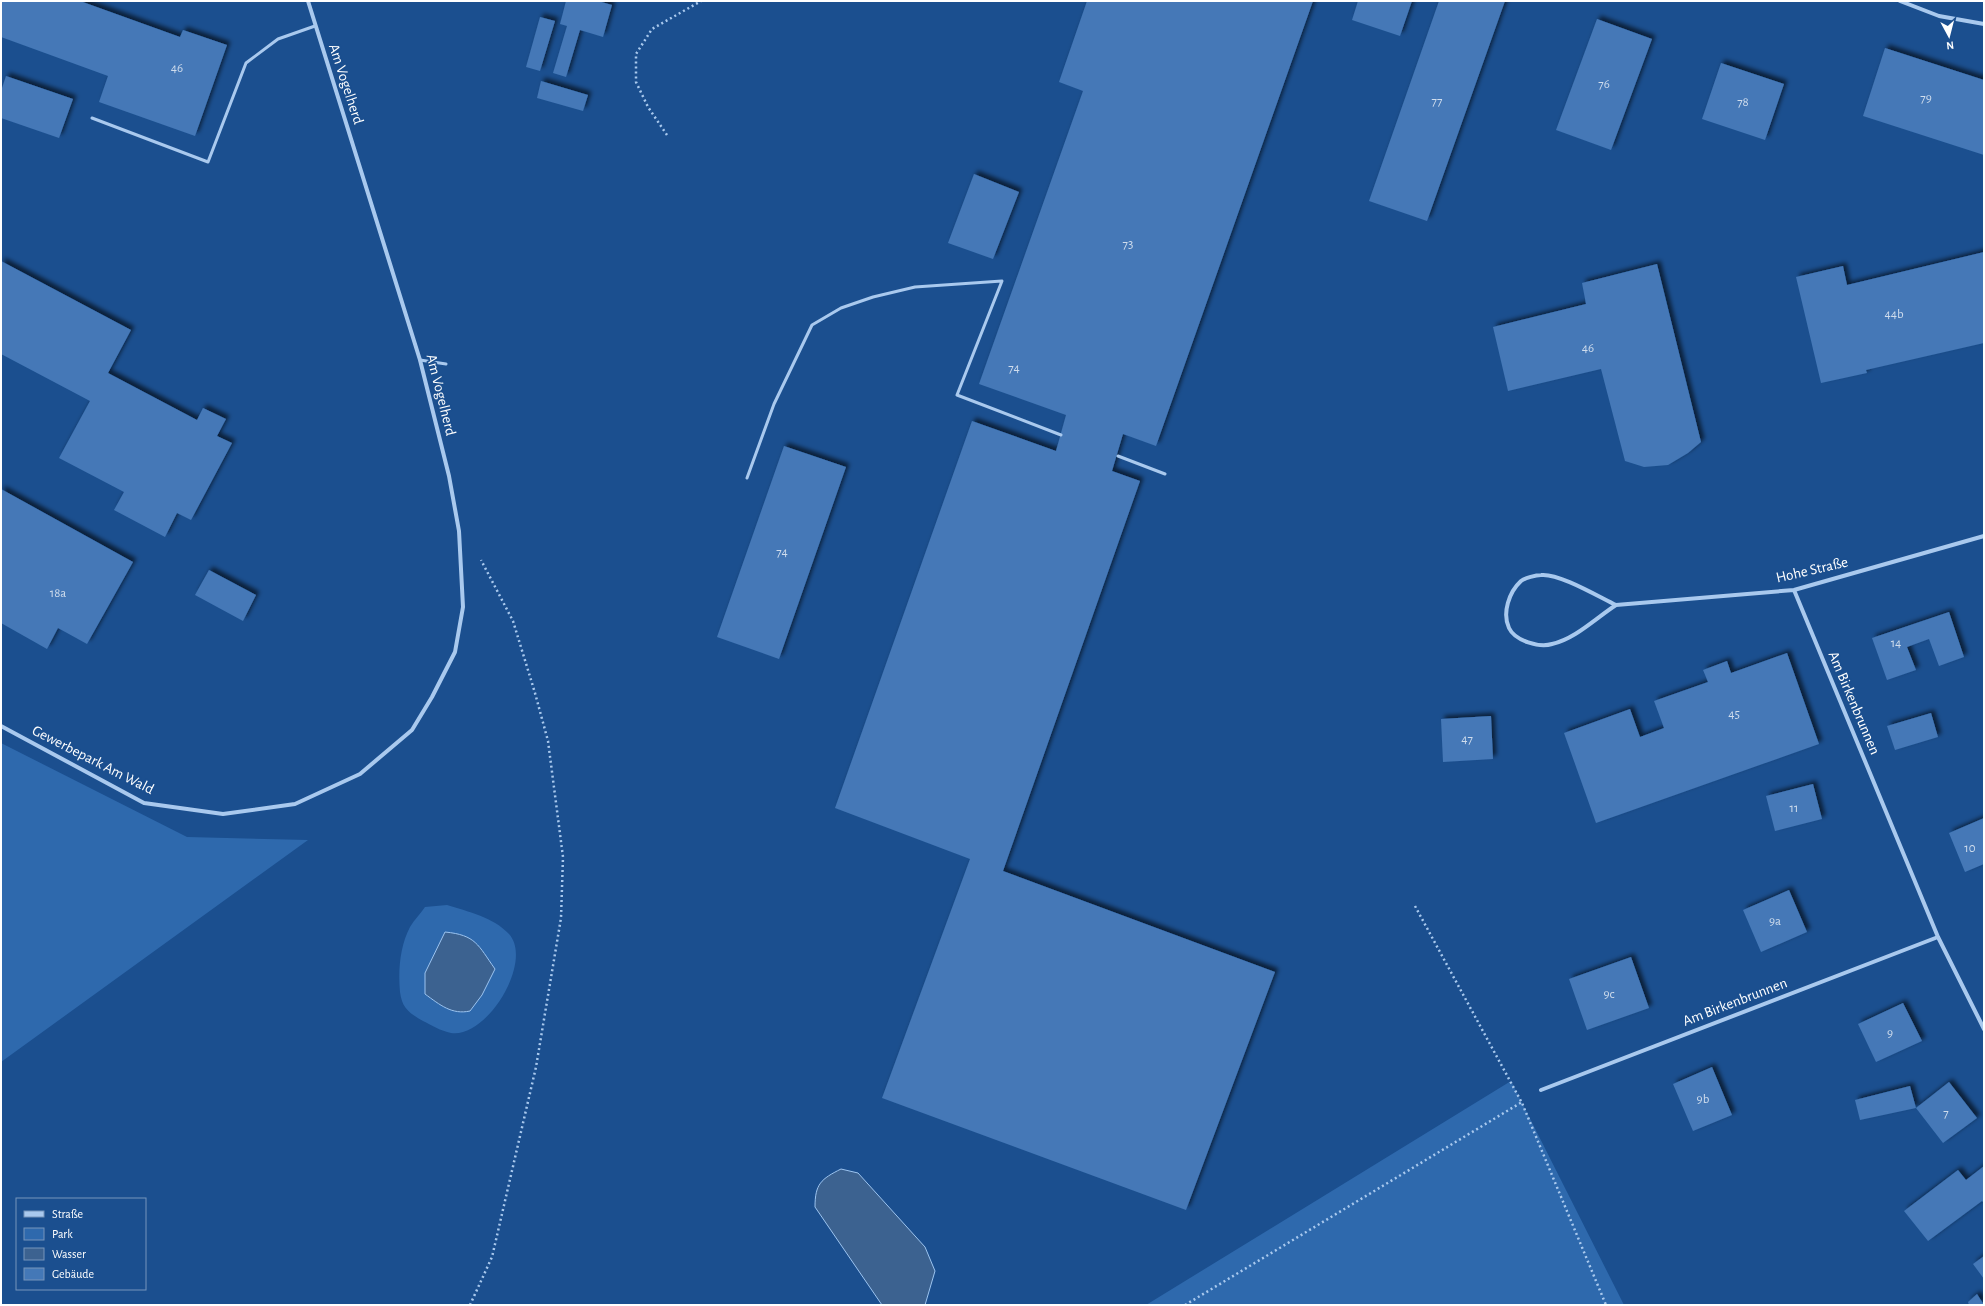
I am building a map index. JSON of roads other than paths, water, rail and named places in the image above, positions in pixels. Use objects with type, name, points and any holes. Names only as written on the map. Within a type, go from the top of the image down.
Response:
[{"type":"street","name":"Am Vogelherd","points":[[308,1],[420,360],[449,476],[459,530],[463,607],[455,652],[432,697],[412,730],[360,774]]},
{"type":"street","points":[[1900,1],[1939,16],[1984,24]]},
{"type":"street","name":"Hohe Straße","points":[[1616,605],[1560,577],[1542,575],[1522,580],[1510,595],[1506,614],[1509,629],[1522,640],[1537,645],[1552,645],[1574,635],[1616,605],[1794,590],[1984,536]]},
{"type":"street","name":"Am Birkenbrunnen","points":[[1794,590],[1938,937],[1984,1029]]},
{"type":"street","name":"Gewerbepark Am Wald","points":[[1,726],[144,803],[223,814],[295,804],[360,774]]},
{"type":"street","name":"Am Birkenbrunnen","points":[[1541,1090],[1938,937]]},
{"type":"lane","points":[[92,118],[208,162],[246,63],[278,39],[315,26]]},
{"type":"lane","points":[[746,478],[774,404],[812,325],[841,308],[873,296],[915,286],[1002,281],[957,395],[1061,435]]},
{"type":"lane","points":[[420,360],[446,364]]},
{"type":"lane","points":[[1118,456],[1165,474]]},
{"type":"water","points":[[445,932],[455,933],[470,939],[480,948],[495,969],[482,995],[470,1011],[457,1012],[446,1008],[425,994],[425,973]]},
{"type":"water","points":[[841,1169],[858,1173],[925,1247],[935,1271],[925,1305],[882,1305],[815,1207],[816,1193],[820,1183],[828,1176]]}]
